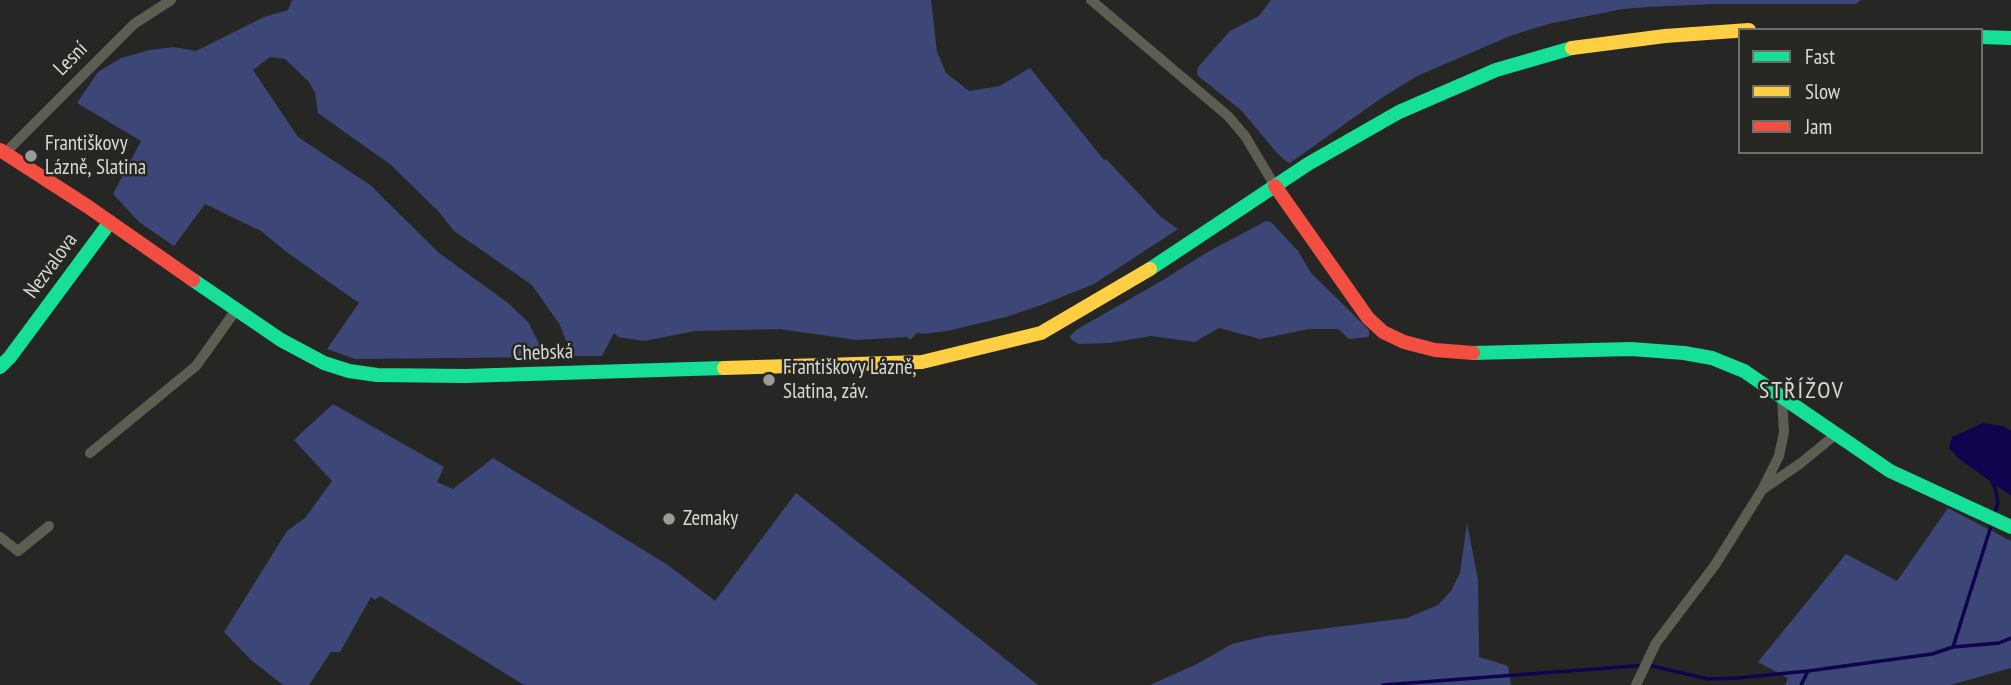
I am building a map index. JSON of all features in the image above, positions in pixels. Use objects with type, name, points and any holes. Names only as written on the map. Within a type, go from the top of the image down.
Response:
[{"type":"street","name":"Lesní","points":[[2,152],[134,24],[171,0]]},
{"type":"street","points":[[1091,0],[1228,116],[1245,136],[1275,186],[1368,318],[1383,332],[1404,342],[1434,350],[1478,353],[1631,349],[1712,358],[1744,371],[1890,471],[2011,527]]},
{"type":"street","name":"Chebská","points":[[2,152],[110,222],[281,340],[324,363],[349,371],[377,375],[515,375],[922,362],[1041,333],[1133,280],[1308,164],[1399,112],[1496,70],[1577,47],[1738,31]]},
{"type":"street","points":[[1983,37],[2011,38]]},
{"type":"street","name":"Nezvalova","points":[[0,367],[110,222]]},
{"type":"street","points":[[90,453],[196,366],[236,310]]},
{"type":"street","points":[[1636,685],[1656,643],[1715,565],[1762,490],[1779,456],[1784,432],[1782,398]]},
{"type":"street","points":[[1762,490],[1835,435]]},
{"type":"street","points":[[0,537],[18,551],[49,526]]},
{"type":"shaded area","points":[[292,0],[931,0],[937,52],[946,73],[969,91],[1000,86],[1030,68],[1104,160],[1106,159],[1161,217],[1178,229],[1094,284],[1006,317],[947,331],[922,334],[918,332],[910,340],[907,337],[857,340],[779,329],[695,331],[644,341],[618,337],[614,333],[602,356],[572,356],[560,325],[532,285],[454,231],[439,212],[391,165],[318,113],[315,93],[309,82],[285,59],[270,57],[253,70],[298,137],[370,185],[439,253],[508,303],[528,322],[546,357],[355,359],[327,349],[359,303],[261,231],[205,204],[174,246],[139,222],[113,194],[141,141],[77,103],[98,72],[121,58],[174,47],[196,51],[264,17],[288,10]]},
{"type":"shaded area","points":[[1271,0],[1861,0],[1856,4],[1647,7],[1548,24],[1510,36],[1417,76],[1290,163],[1277,153],[1241,110],[1198,76],[1197,72],[1199,66],[1230,31],[1259,16]]},
{"type":"shaded area","points":[[1266,221],[1271,222],[1298,251],[1311,273],[1369,330],[1369,337],[1349,339],[1338,329],[1309,329],[1260,339],[1219,328],[1195,342],[1151,336],[1109,343],[1078,344],[1071,339],[1070,336],[1076,330],[1206,253]]},
{"type":"shaded area","points":[[333,404],[444,467],[437,482],[453,489],[493,458],[668,565],[715,601],[796,493],[1038,685],[524,685],[380,596],[375,600],[371,597],[340,652],[331,652],[309,685],[283,685],[251,660],[224,632],[287,531],[305,518],[332,481],[294,440]]},
{"type":"shaded area","points":[[1983,423],[2003,426],[2011,431],[2011,496],[1958,458],[1949,448],[1952,437]]},
{"type":"shaded area","points":[[1948,508],[2011,541],[2011,668],[1950,685],[1785,685],[1788,678],[1758,662],[1846,554],[1897,581]]},
{"type":"shaded area","points":[[1467,523],[1478,580],[1479,657],[1508,666],[1511,685],[1150,685],[1197,664],[1232,644],[1266,636],[1407,618],[1438,605],[1451,591],[1460,573]]},
{"type":"waterway","points":[[1991,480],[1998,502],[1994,516]]},
{"type":"waterway","points":[[1383,685],[1648,665],[1708,679],[1737,678],[1932,654],[1953,647],[1992,523]]},
{"type":"waterway","points":[[1953,647],[1999,643],[2011,638]]},
{"type":"waterway","points":[[1801,685],[1808,671]]},
{"type":"traffic: fast","points":[[1983,37],[2011,38]]},
{"type":"traffic: fast","points":[[1150,269],[1308,164],[1399,112],[1496,70],[1572,48]]},
{"type":"traffic: fast","points":[[0,367],[110,222]]},
{"type":"traffic: fast","points":[[193,280],[281,340],[324,363],[349,371],[377,375],[464,376],[724,368]]},
{"type":"traffic: fast","points":[[1473,353],[1631,349],[1712,358],[1744,371],[1890,471],[2011,527]]},
{"type":"traffic: slow","points":[[1572,48],[1665,36],[1738,31]]},
{"type":"traffic: slow","points":[[724,368],[922,362],[1041,333],[1150,269]]},
{"type":"traffic: jam","points":[[0,150],[87,206],[193,280]]},
{"type":"traffic: jam","points":[[1275,186],[1368,318],[1383,332],[1404,342],[1435,350],[1473,353]]},
{"type":"place","name":"Františkovy Lázně, Slatina","points":[[31,156]]},
{"type":"place","name":"Františkovy Lázně, Slatina, záv.","points":[[769,380]]},
{"type":"place","name":"Zemaky","points":[[669,519]]},
{"type":"district","name":"STŘÍŽOV","points":[[1802,391]]}]
